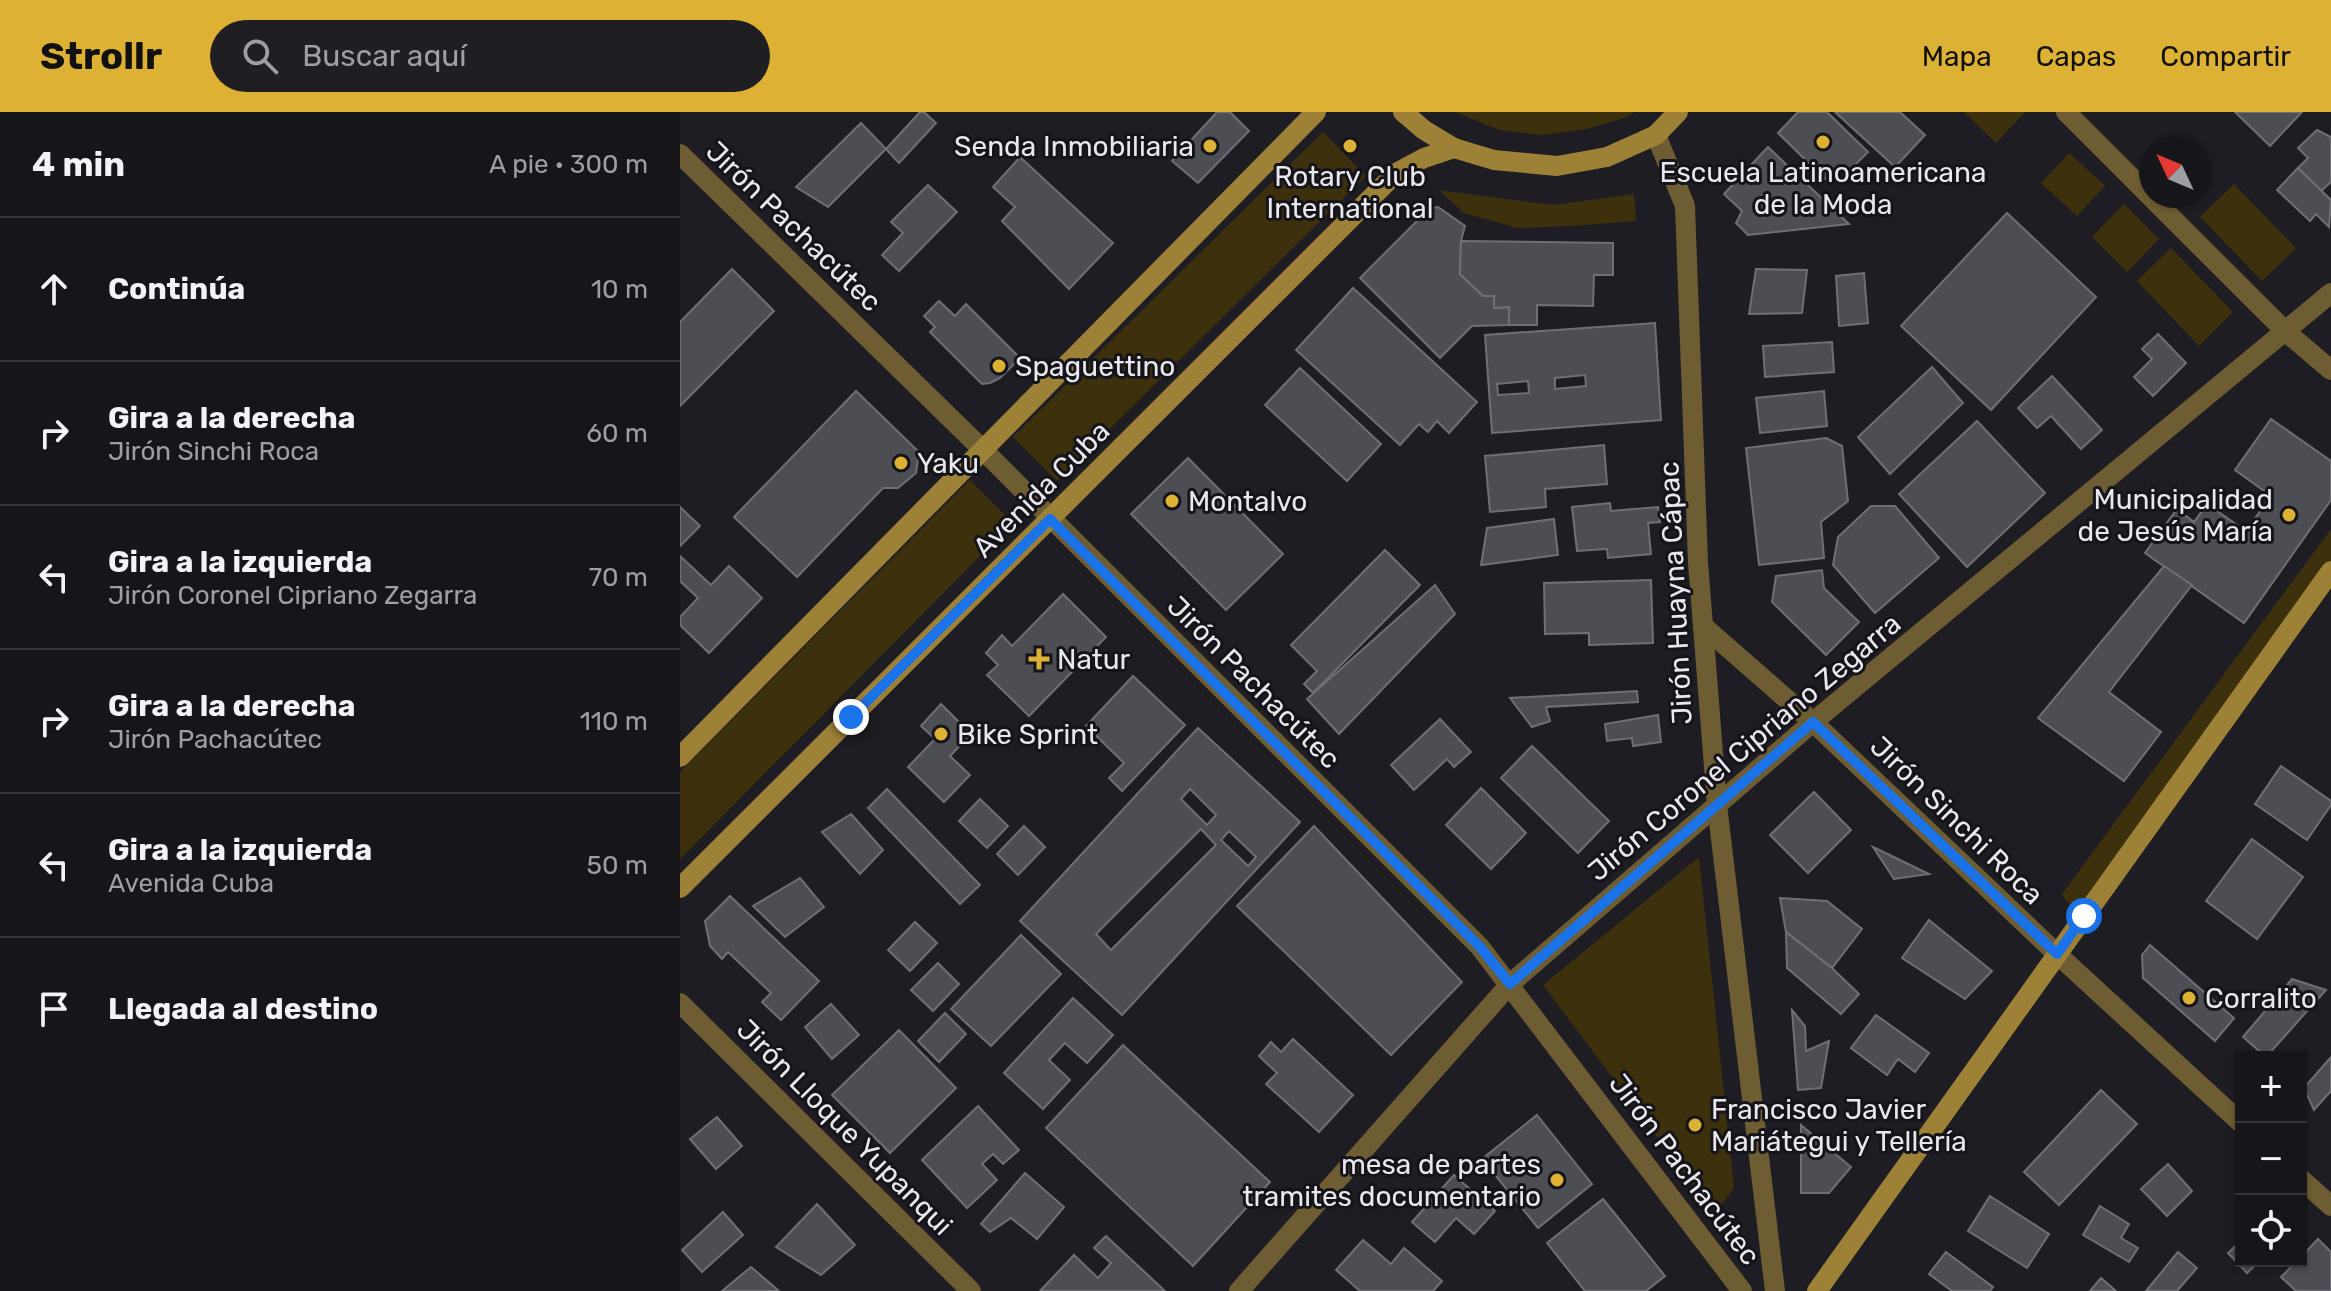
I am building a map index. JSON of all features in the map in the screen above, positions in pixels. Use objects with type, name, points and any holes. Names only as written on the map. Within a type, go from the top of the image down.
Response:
[{"type":"main road","points":[[680,757],[1316,112]]},
{"type":"main road","points":[[1403,112],[1424,130],[1454,148],[1494,160],[1557,166],[1607,157],[1656,135],[1678,112]]},
{"type":"main road","name":"Avenida Cuba","points":[[680,888],[1396,173],[1424,158],[1454,148]]},
{"type":"main road","points":[[1817,1291],[2331,571]]},
{"type":"street","points":[[2066,112],[2286,332],[2331,370]]},
{"type":"street","name":"Jirón Huayna Cápac","points":[[1656,135],[1685,206],[1698,562],[1717,805],[1775,1291]]},
{"type":"street","name":"Jirón Pachacútec","points":[[680,154],[983,450],[1480,947],[1742,1291]]},
{"type":"street","name":"Jirón Coronel Cipriano Zegarra","points":[[1239,1291],[1510,984],[1813,722],[2331,293]]},
{"type":"street","name":"Jirón Sinchi Roca","points":[[1703,626],[1813,722],[2057,954],[2235,1117]]},
{"type":"street","name":"Jirón Lloque Yupanqui","points":[[680,1003],[971,1291]]},
{"type":"street","points":[[2307,1184],[2331,1206]]},
{"type":"shaded area","points":[[1455,112],[1634,112],[1587,129],[1541,135],[1500,130]]},
{"type":"shaded area","points":[[1964,112],[2025,112],[1996,143]]},
{"type":"shaded area","points":[[1323,132],[1366,176],[1057,481],[1013,437]]},
{"type":"shaded area","points":[[2069,153],[2105,186],[2077,216],[2041,183]]},
{"type":"shaded area","points":[[2234,184],[2296,248],[2262,281],[2200,217]]},
{"type":"shaded area","points":[[1439,190],[1553,205],[1634,194],[1636,221],[1517,228],[1464,213]]},
{"type":"shaded area","points":[[2124,204],[2159,239],[2127,272],[2092,237]]},
{"type":"shaded area","points":[[2171,248],[2233,312],[2199,346],[2137,281]]},
{"type":"shaded area","points":[[970,480],[1013,523],[680,859],[680,772]]},
{"type":"shaded area","points":[[2331,529],[2331,571],[2084,916],[2062,894]]},
{"type":"shaded area","points":[[1699,857],[1734,1188],[1719,1208],[1705,1201],[1543,985]]},
{"type":"building","points":[[920,112],[936,123],[899,163],[886,149]]},
{"type":"building","name":"Senda Inmobiliaria","points":[[1217,112],[1230,112],[1249,131],[1198,183],[1172,161]]},
{"type":"building","name":"Escuela Latinoamericana de la Moda","points":[[1798,112],[1827,112],[1868,152],[1846,174],[1837,166],[1825,179],[1778,133]]},
{"type":"building","points":[[1835,112],[1900,112],[1925,135],[1895,167]]},
{"type":"building","points":[[2235,112],[2302,112],[2270,146]]},
{"type":"building","points":[[861,123],[886,149],[828,207],[796,187]]},
{"type":"building","points":[[2317,130],[2331,137],[2331,182],[2321,191],[2298,168],[2308,158],[2298,148]]},
{"type":"building","points":[[1768,147],[1849,224],[1748,235],[1736,223],[1742,211],[1724,194]]},
{"type":"building","points":[[1020,157],[1113,243],[1069,289],[1002,221],[1015,207],[993,187]]},
{"type":"building","points":[[2298,168],[2331,200],[2329,227],[2316,214],[2310,221],[2277,190]]},
{"type":"building","points":[[928,185],[957,212],[899,271],[882,255],[903,233],[891,222]]},
{"type":"building","points":[[1438,207],[1465,226],[1461,241],[1460,274],[1483,296],[1494,296],[1494,308],[1509,307],[1509,325],[1472,326],[1440,358],[1360,278],[1430,208]]},
{"type":"building","points":[[2007,213],[2096,297],[1991,410],[1901,326]]},
{"type":"building","points":[[1461,241],[1613,243],[1613,275],[1594,275],[1593,306],[1537,305],[1537,325],[1509,325],[1509,307],[1494,308],[1494,296],[1483,296],[1460,274]]},
{"type":"building","points":[[732,269],[774,311],[680,406],[680,322]]},
{"type":"building","points":[[1756,269],[1807,270],[1802,313],[1749,314]]},
{"type":"building","points":[[1864,273],[1868,323],[1839,326],[1836,276]]},
{"type":"building","points":[[1353,288],[1477,402],[1449,433],[1437,421],[1428,432],[1419,424],[1400,445],[1296,350]]},
{"type":"building","points":[[939,301],[955,316],[966,304],[1020,358],[1000,378],[982,384],[930,332],[935,327],[924,316]]},
{"type":"building","points":[[1655,323],[1661,420],[1492,433],[1485,335]],"holes":[[[1585,375],[1586,386],[1555,389],[1555,378]],[[1528,381],[1529,393],[1498,395],[1497,384]]]},
{"type":"building","points":[[2158,334],[2186,363],[2153,396],[2134,377],[2152,359],[2142,349]]},
{"type":"building","points":[[1832,342],[1834,372],[1765,377],[1763,346]]},
{"type":"building","points":[[1932,367],[1963,403],[1890,474],[1858,437]]},
{"type":"building","points":[[1300,368],[1381,444],[1347,481],[1265,405]]},
{"type":"building","points":[[2052,376],[2102,430],[2081,449],[2051,416],[2037,428],[2018,408]]},
{"type":"building","points":[[856,391],[919,452],[916,473],[898,488],[883,488],[797,577],[734,517]]},
{"type":"building","points":[[1824,391],[1827,426],[1760,433],[1756,398]]},
{"type":"building","name":"Municipalidad de Jesús María","points":[[2271,419],[2331,461],[2331,500],[2244,623],[2145,553],[2177,509],[2194,522],[2207,504],[2246,531],[2271,496],[2235,470]]},
{"type":"building","points":[[1977,421],[2045,493],[1967,567],[1899,494]]},
{"type":"building","points":[[1826,438],[1842,446],[1848,501],[1821,522],[1824,558],[1759,565],[1746,448]]},
{"type":"building","points":[[1604,445],[1607,484],[1545,489],[1546,507],[1490,512],[1485,456]]},
{"type":"building","points":[[1188,458],[1283,554],[1226,610],[1131,514]]},
{"type":"building","points":[[1610,503],[1611,511],[1658,507],[1660,522],[1648,523],[1651,554],[1608,558],[1607,549],[1577,551],[1572,507]]},
{"type":"building","points":[[1871,506],[1895,506],[1939,558],[1875,613],[1833,565],[1838,537]]},
{"type":"building","points":[[680,507],[700,526],[680,546]]},
{"type":"building","points":[[1554,519],[1558,555],[1481,565],[1487,528]]},
{"type":"building","points":[[1385,550],[1420,585],[1313,693],[1304,684],[1317,671],[1291,645]]},
{"type":"building","points":[[680,556],[711,585],[729,566],[762,598],[709,653],[680,625],[680,617],[698,598],[680,581]]},
{"type":"building","points":[[2164,566],[2192,585],[2109,692],[2161,732],[2124,781],[2038,718]]},
{"type":"building","points":[[1822,570],[1824,588],[1859,622],[1826,655],[1772,602],[1776,576]]},
{"type":"building","points":[[1651,580],[1653,643],[1589,645],[1589,633],[1545,634],[1544,583]]},
{"type":"building","points":[[1435,585],[1455,614],[1339,734],[1307,699]]},
{"type":"building","name":"Natur","points":[[1063,594],[1106,637],[1029,716],[987,675],[998,665],[986,653],[1002,635],[1012,646]]},
{"type":"building","points":[[1133,676],[1185,725],[1122,791],[1109,778],[1124,763],[1086,726]]},
{"type":"building","points":[[1637,691],[1638,702],[1546,707],[1550,721],[1532,727],[1510,698]]},
{"type":"building","points":[[941,704],[971,734],[950,756],[970,775],[944,802],[908,767],[935,739],[921,726]]},
{"type":"building","points":[[1658,715],[1661,742],[1633,746],[1632,738],[1607,741],[1605,724]]},
{"type":"building","points":[[1440,719],[1471,752],[1454,767],[1447,759],[1414,790],[1391,765]]},
{"type":"building","points":[[1198,728],[1300,822],[1122,1015],[1020,921]],"holes":[[[1190,789],[1216,815],[1207,825],[1181,799]],[[1201,829],[1216,845],[1111,950],[1096,934]],[[1229,831],[1256,857],[1248,866],[1221,840]]]},
{"type":"building","points":[[1532,746],[1609,821],[1578,853],[1501,778]]},
{"type":"building","points":[[2281,766],[2331,801],[2307,840],[2255,804]]},
{"type":"building","points":[[1481,788],[1526,833],[1491,869],[1446,825]]},
{"type":"building","points":[[887,789],[980,885],[960,904],[868,808]]},
{"type":"building","points":[[1814,792],[1851,830],[1808,873],[1770,835]]},
{"type":"building","points":[[980,799],[1008,826],[987,848],[959,821]]},
{"type":"building","points":[[851,814],[883,850],[860,874],[822,832]]},
{"type":"building","points":[[1024,826],[1045,847],[1018,875],[997,854]]},
{"type":"building","points":[[1314,826],[1462,982],[1391,1055],[1237,906]]},
{"type":"building","points":[[2252,839],[2303,877],[2257,939],[2206,901]]},
{"type":"building","points":[[1873,847],[1929,874],[1894,879]]},
{"type":"building","points":[[800,878],[824,907],[785,937],[753,906]]},
{"type":"building","points":[[730,896],[819,981],[781,1020],[762,1002],[771,993],[728,952],[722,959],[710,946],[705,921]]},
{"type":"building","points":[[1780,898],[1827,901],[1862,929],[1832,968],[1786,932]]},
{"type":"building","points":[[1929,920],[1992,971],[1965,999],[1902,958]]},
{"type":"building","points":[[915,922],[937,943],[910,971],[888,950]]},
{"type":"building","points":[[1786,932],[1859,994],[1841,1014],[1787,968]]},
{"type":"building","points":[[1021,935],[1061,974],[991,1046],[951,1009]]},
{"type":"building","name":"Corralito","points":[[2150,945],[2234,1018],[2215,1041],[2143,978],[2142,955]]},
{"type":"building","points":[[938,963],[959,984],[933,1011],[911,990]]},
{"type":"building","points":[[2292,979],[2326,990],[2271,1051],[2259,1051],[2243,1037]]},
{"type":"building","points":[[1073,998],[1113,1035],[1087,1063],[1065,1043],[1049,1060],[1070,1080],[1043,1109],[1004,1073]]},
{"type":"building","points":[[831,1004],[859,1035],[832,1059],[805,1027]]},
{"type":"building","points":[[1792,1010],[1805,1026],[1806,1051],[1829,1041],[1821,1088],[1798,1090]]},
{"type":"building","points":[[945,1013],[966,1034],[939,1062],[918,1041]]},
{"type":"building","points":[[1876,1015],[1929,1053],[1915,1072],[1898,1059],[1887,1075],[1851,1048]]},
{"type":"building","points":[[899,1030],[956,1088],[890,1153],[832,1095]]},
{"type":"building","points":[[1293,1039],[1353,1095],[1319,1132],[1266,1084],[1277,1073],[1259,1056],[1271,1042],[1281,1052]]},
{"type":"building","points":[[1123,1045],[1270,1182],[1193,1266],[1046,1128]]},
{"type":"building","points":[[2331,1057],[2331,1091],[2314,1110],[2307,1095],[2307,1085]]},
{"type":"building","points":[[2101,1090],[2137,1124],[2059,1205],[2024,1172]]},
{"type":"building","points":[[978,1106],[1019,1150],[1003,1164],[993,1154],[982,1164],[997,1180],[967,1208],[922,1160]]},
{"type":"building","points":[[1537,1115],[1592,1184],[1538,1228],[1482,1159]]},
{"type":"building","points":[[717,1117],[742,1146],[716,1169],[690,1139]]},
{"type":"building","points":[[1801,1125],[1851,1167],[1829,1193],[1801,1193]]},
{"type":"building","points":[[2168,1164],[2192,1191],[2167,1216],[2141,1189]]},
{"type":"building","points":[[1025,1173],[1064,1207],[1037,1239],[1011,1218],[990,1232],[981,1224]]},
{"type":"building","points":[[1454,1175],[1495,1211],[1474,1234],[1456,1218],[1435,1242],[1412,1222]]},
{"type":"building","points":[[1990,1196],[2049,1234],[2027,1268],[1968,1231]]},
{"type":"building","points":[[1603,1199],[1665,1276],[1646,1291],[1585,1291],[1547,1243]]},
{"type":"building","points":[[817,1204],[855,1245],[821,1275],[776,1247]]},
{"type":"building","points":[[2100,1206],[2129,1224],[2121,1238],[2138,1248],[2129,1262],[2083,1235]]},
{"type":"building","points":[[723,1212],[743,1235],[702,1272],[682,1250]]},
{"type":"building","points":[[1106,1236],[1165,1291],[1040,1291],[1074,1255],[1098,1278],[1111,1263],[1094,1248]]},
{"type":"building","points":[[2318,1239],[2331,1252],[2331,1291],[2296,1291],[2281,1277],[2291,1267],[2307,1267],[2307,1251]]},
{"type":"building","points":[[1363,1240],[1391,1264],[1404,1248],[1442,1281],[1433,1291],[1360,1291],[1336,1270]]},
{"type":"building","points":[[2235,1247],[2235,1260],[2228,1253]]},
{"type":"building","points":[[1946,1252],[1993,1287],[1990,1291],[1952,1291],[1929,1274]]},
{"type":"building","points":[[2178,1252],[2197,1268],[2177,1291],[2146,1291]]},
{"type":"building","points":[[751,1267],[779,1291],[722,1291]]},
{"type":"building","points":[[2101,1278],[2116,1291],[2090,1291]]},
{"type":"place","name":"Escuela Latinoamericana de la Moda","points":[[1823,142]]},
{"type":"place","name":"Senda Inmobiliaria","points":[[1210,146]]},
{"type":"place","name":"Rotary Club International","points":[[1350,146]]},
{"type":"place","name":"Spaguettino","points":[[999,366]]},
{"type":"place","name":"Yaku","points":[[901,463]]},
{"type":"place","name":"Montalvo","points":[[1172,501]]},
{"type":"place","name":"Municipalidad de Jesús María","points":[[2289,515]]},
{"type":"place","name":"Natur","points":[[1039,659]]},
{"type":"place","name":"Bike Sprint","points":[[941,734]]},
{"type":"place","name":"Corralito","points":[[2189,998]]},
{"type":"place","name":"Francisco Javier Mariátegui y Tellería","points":[[1695,1125]]},
{"type":"place","name":"mesa de partes tramites documentario","points":[[1557,1180]]},
{"type":"route","points":[[851,717],[1050,519],[1480,947],[1510,984],[1813,722],[2057,954],[2084,916]]}]
